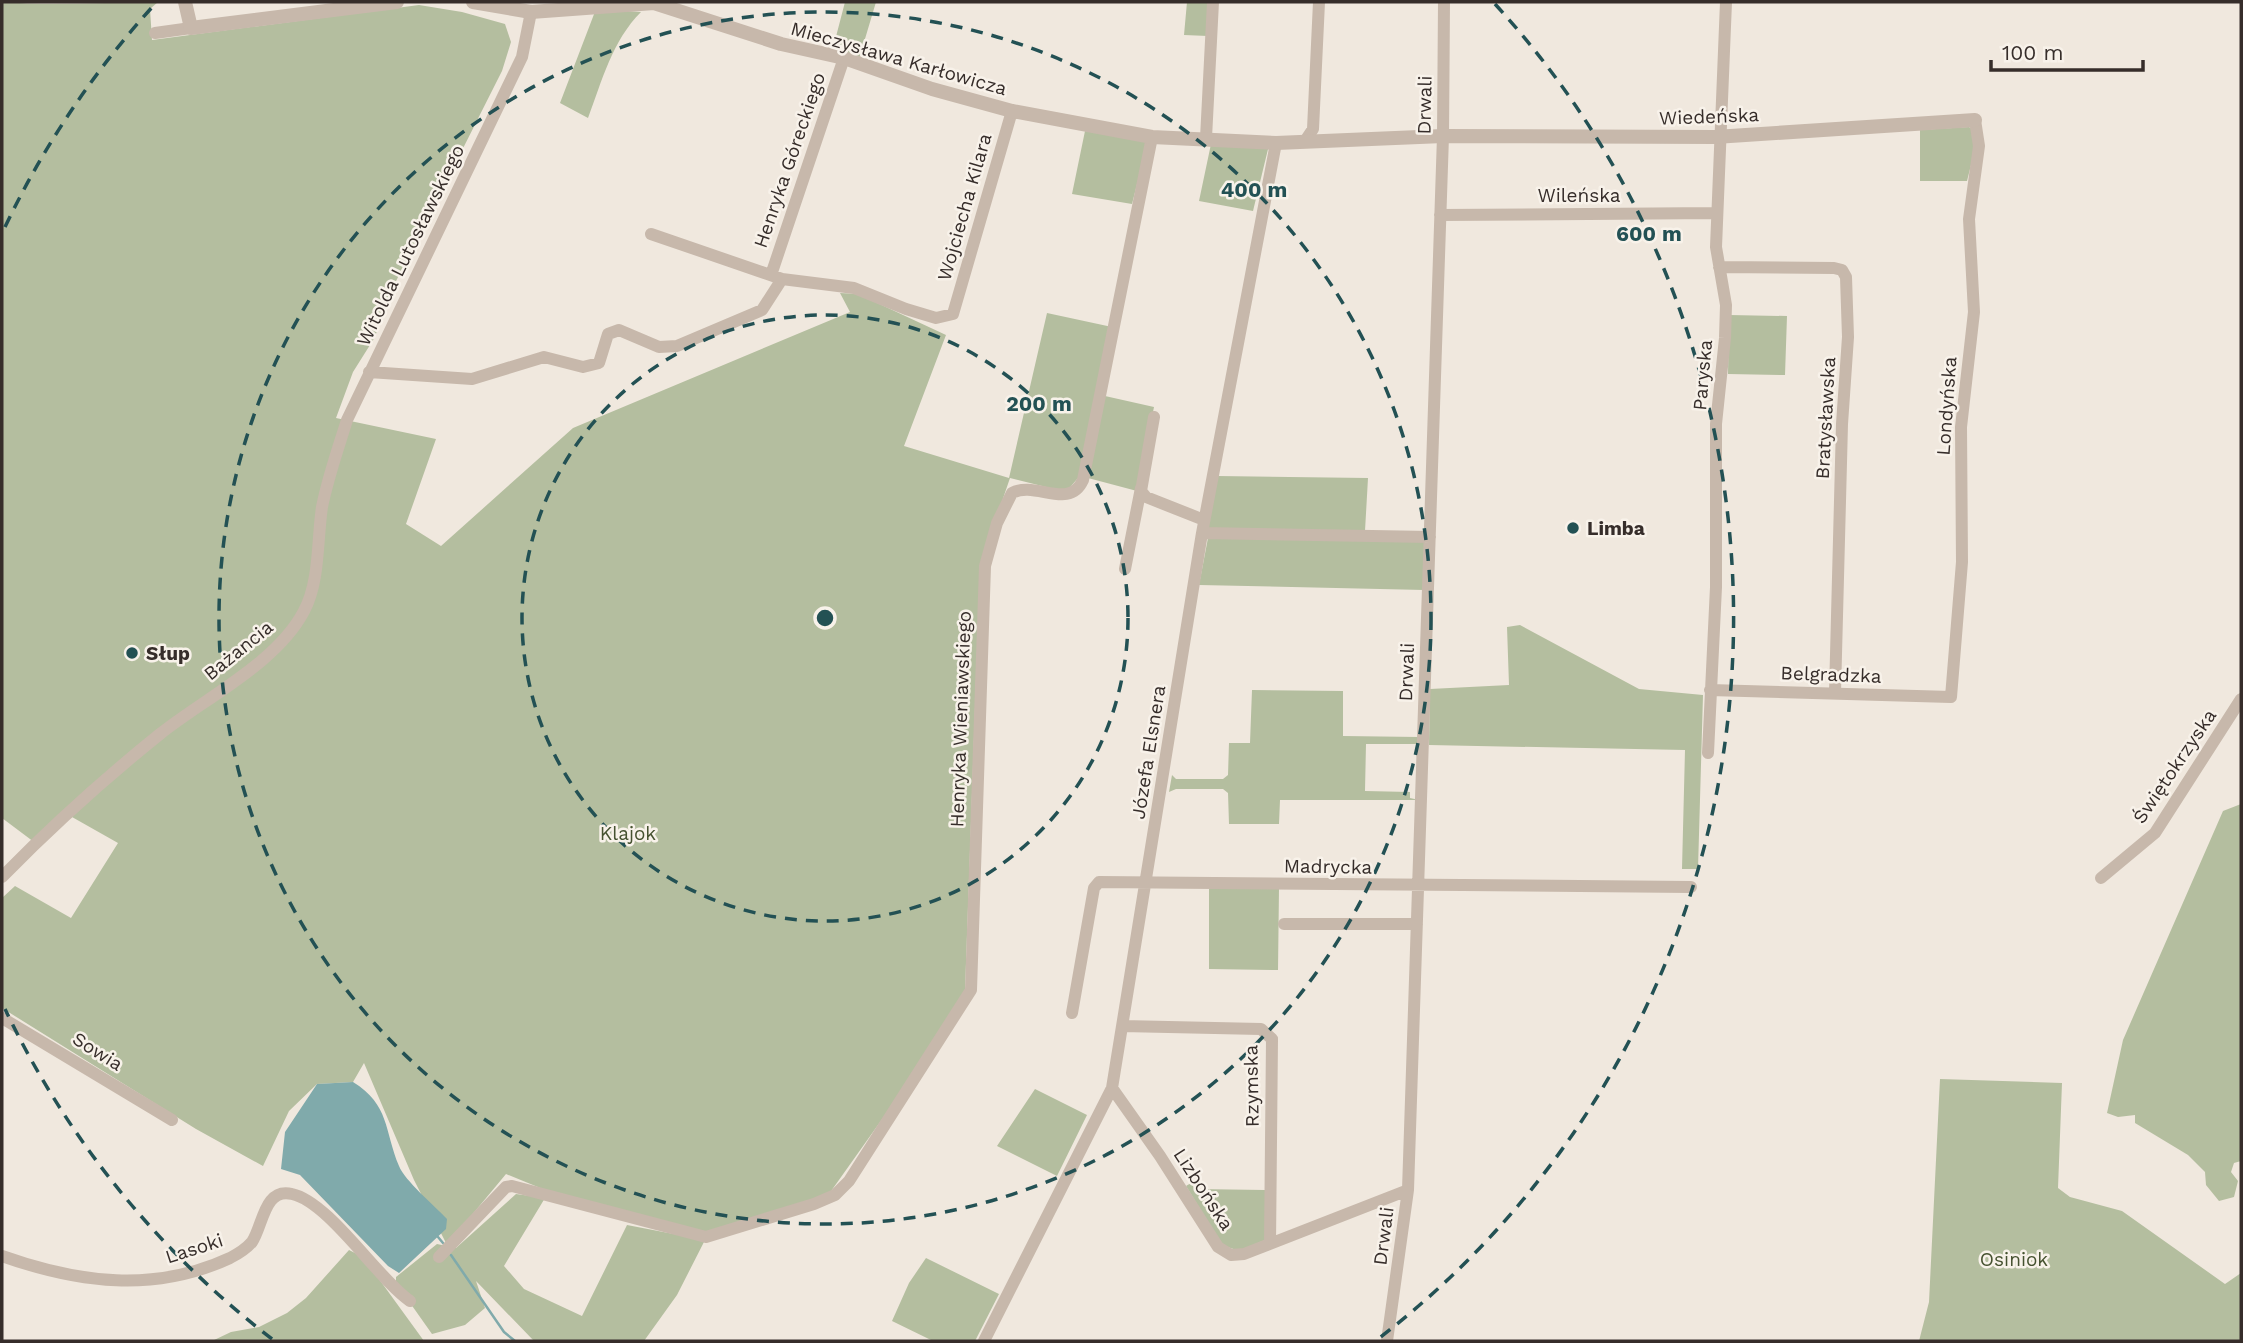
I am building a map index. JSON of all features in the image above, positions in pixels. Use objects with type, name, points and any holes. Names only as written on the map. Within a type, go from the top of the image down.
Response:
[{"type":"street","points":[[185,2],[191,28]]},
{"type":"street","points":[[155,33],[397,2]]},
{"type":"street","name":"Mieczysława Karłowicza","points":[[473,2],[531,12],[654,3],[781,44],[844,58],[932,89],[1012,111],[1152,137]]},
{"type":"street","points":[[1206,138],[1213,2]]},
{"type":"street","points":[[1152,137],[1276,143],[1305,141],[1313,129],[1319,2]]},
{"type":"street","name":"Drwali","points":[[1387,1341],[1408,1190],[1443,136],[1444,2]]},
{"type":"street","name":"Paryska","points":[[1708,753],[1716,587],[1716,424],[1725,316],[1716,247],[1726,2]]},
{"type":"street","name":"Witolda Lutosławskiego","points":[[531,12],[522,57],[369,372],[472,379],[544,357],[583,366],[599,363],[608,334],[619,330],[659,347],[677,346],[762,310],[776,277]]},
{"type":"street","name":"Henryka Góreckiego","points":[[776,277],[844,58]]},
{"type":"street","name":"Wojciecha Kilara","points":[[953,314],[1012,111]]},
{"type":"street","name":"Wiedeńska","points":[[1305,141],[1443,136],[1722,137],[1975,120]]},
{"type":"street","name":"Londyńska","points":[[1951,697],[1962,562],[1961,428],[1974,312],[1969,219],[1979,146],[1975,120]]},
{"type":"street","name":"Henryka Wieniawskiego","points":[[439,1257],[506,1187],[512,1186],[706,1237],[781,1216],[835,1195],[849,1181],[940,1040],[971,989],[985,566],[997,523],[1012,493],[1025,489],[1064,495],[1073,493],[1083,480],[1152,137]]},
{"type":"street","name":"Józefa Elsnera","points":[[984,1341],[1112,1088],[1202,533],[1276,143]]},
{"type":"street","name":"Wileńska","points":[[1440,215],[1717,213]]},
{"type":"street","name":"Henryka Góreckiego","points":[[651,234],[776,277],[854,288],[923,315],[936,317],[953,314]]},
{"type":"street","name":"Bratysławska","points":[[1719,267],[1834,268],[1842,270],[1846,277],[1848,337],[1842,424],[1835,693]]},
{"type":"street","name":"Bażancia","points":[[2,877],[66,811],[161,733],[269,653],[294,629],[306,609],[313,588],[327,481],[347,420],[369,372]]},
{"type":"street","points":[[1125,569],[1154,417]]},
{"type":"street","points":[[1141,488],[1146,496],[1205,520]]},
{"type":"street","points":[[1202,533],[1430,537]]},
{"type":"street","name":"Belgradzka","points":[[1710,690],[1951,697]]},
{"type":"street","name":"Świętokrzyska","points":[[2101,877],[2155,833],[2241,699]]},
{"type":"street","name":"Madrycka","points":[[1072,1013],[1096,884],[1104,881],[1691,887]]},
{"type":"street","points":[[1284,924],[1418,924]]},
{"type":"street","name":"Sowia","points":[[2,1018],[172,1120]]},
{"type":"street","name":"Rzymska","points":[[1122,1026],[1261,1029],[1272,1039],[1270,1244]]},
{"type":"street","name":"Lizbońska","points":[[1112,1088],[1221,1250],[1238,1255],[1408,1190]]},
{"type":"street","name":"Lasoki","points":[[2,1256],[97,1280],[131,1283],[166,1278],[217,1263],[242,1252],[252,1241],[269,1203],[279,1195],[291,1193],[308,1202],[330,1220],[410,1301]]},
{"type":"green space","name":"Klajok","points":[[2,2],[158,2],[150,9],[152,40],[419,5],[462,12],[505,24],[511,42],[502,71],[387,299],[375,337],[353,372],[336,418],[436,439],[406,524],[441,546],[573,428],[850,312],[840,293],[858,294],[946,335],[904,446],[1009,478],[1047,313],[1112,327],[1078,478],[1066,492],[1010,478],[980,566],[965,992],[895,1101],[829,1194],[704,1233],[550,1192],[506,1174],[447,1245],[414,1180],[364,1063],[353,1082],[317,1084],[289,1111],[263,1166],[196,1129],[2,1008],[2,898],[15,886],[71,918],[118,843],[72,817],[34,842],[2,818]]},
{"type":"green space","points":[[845,2],[876,2],[859,59],[832,52]]},
{"type":"green space","points":[[1187,2],[1209,2],[1208,36],[1184,35]]},
{"type":"green space","points":[[596,9],[641,12],[615,49],[588,118],[560,103]]},
{"type":"green space","points":[[1972,129],[1974,153],[1967,181],[1920,181],[1920,130]]},
{"type":"green space","points":[[1085,131],[1148,141],[1132,204],[1072,194]]},
{"type":"green space","points":[[1211,144],[1269,145],[1253,211],[1199,201]]},
{"type":"green space","points":[[1729,315],[1787,316],[1785,375],[1728,374]]},
{"type":"green space","points":[[1105,396],[1154,407],[1137,491],[1088,478]]},
{"type":"green space","points":[[1217,476],[1368,478],[1365,531],[1208,528]]},
{"type":"green space","points":[[1208,538],[1425,541],[1424,590],[1199,585]]},
{"type":"green space","points":[[1520,625],[1639,689],[1703,695],[1698,869],[1682,869],[1685,750],[1429,745],[1430,689],[1509,685],[1507,627]]},
{"type":"green space","points":[[1252,690],[1343,691],[1343,736],[1419,737],[1417,744],[1366,744],[1365,791],[1410,792],[1410,798],[1419,800],[1280,800],[1279,824],[1229,824],[1228,793],[1223,789],[1176,789],[1169,792],[1172,775],[1176,779],[1223,779],[1228,775],[1229,743],[1250,743]]},
{"type":"green space","points":[[2241,804],[2241,1161],[2234,1163],[2231,1172],[2238,1181],[2234,1197],[2219,1201],[2206,1185],[2205,1172],[2188,1155],[2135,1123],[2135,1115],[2118,1117],[2107,1113],[2123,1040],[2223,811]]},
{"type":"green space","points":[[1279,888],[1278,970],[1209,969],[1209,889]]},
{"type":"green space","name":"Osiniok","points":[[1940,1079],[2062,1083],[2058,1188],[2070,1197],[2122,1211],[2225,1284],[2241,1273],[2241,1341],[1919,1341],[1929,1302]]},
{"type":"green space","points":[[1035,1089],[1087,1115],[1057,1176],[997,1146]]},
{"type":"green space","points":[[1191,1183],[1195,1189],[1265,1190],[1265,1240],[1239,1251],[1222,1245],[1186,1186]]},
{"type":"green space","points":[[516,1194],[545,1198],[504,1266],[524,1289],[582,1316],[627,1225],[705,1240],[677,1295],[644,1341],[534,1341],[476,1281],[485,1308],[465,1325],[432,1334],[396,1283],[396,1277],[437,1244],[456,1248]]},
{"type":"green space","points":[[349,1250],[363,1257],[424,1341],[212,1341],[231,1332],[259,1327],[287,1313],[306,1298]]},
{"type":"green space","points":[[926,1258],[999,1294],[975,1341],[933,1341],[892,1321],[909,1283]]},
{"type":"water","points":[[353,1082],[374,1100],[380,1109],[402,1172],[447,1219],[446,1229],[399,1273],[388,1266],[300,1175],[281,1169],[285,1132],[317,1084]]},
{"type":"waterway","points":[[438,1237],[443,1243]]},
{"type":"waterway","points":[[451,1255],[504,1332],[515,1341]]},
{"type":"place","name":"Limba","points":[[1573,528]]},
{"type":"place","name":"Słup","points":[[132,653]]}]
